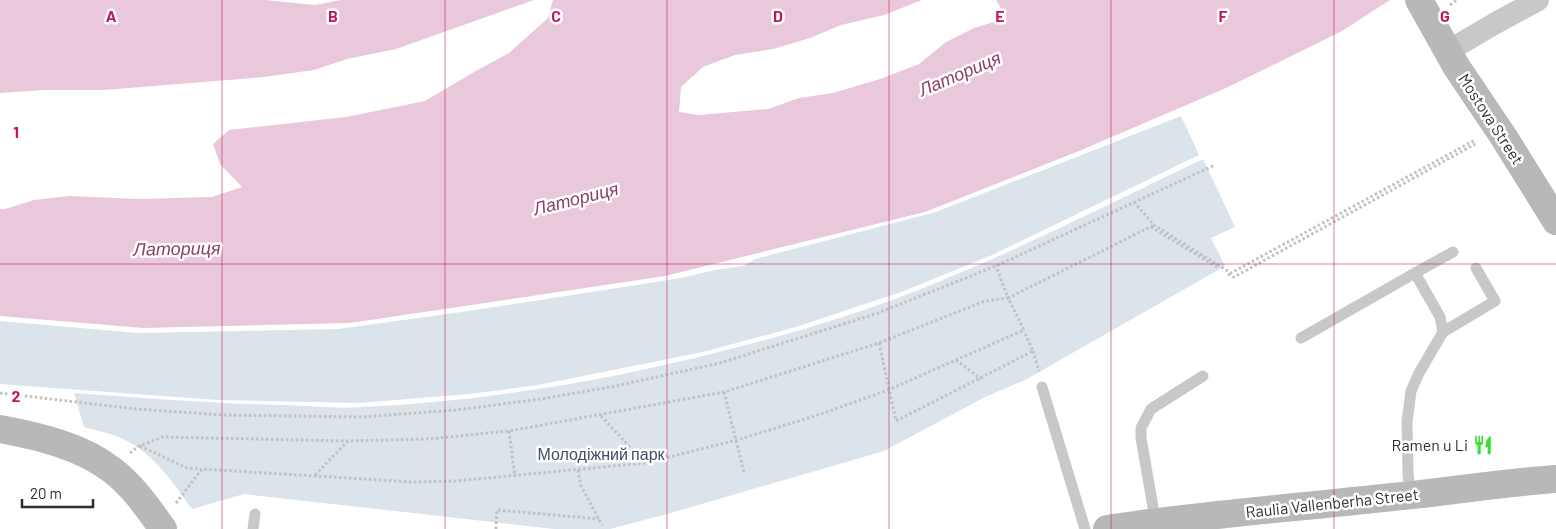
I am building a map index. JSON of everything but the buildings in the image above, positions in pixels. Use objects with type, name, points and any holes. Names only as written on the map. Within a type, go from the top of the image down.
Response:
[{"type":"street","points":[[1448,51],[1538,0]]},
{"type":"street","name":"Mostova Street","points":[[1424,8],[1448,51],[1556,221]]},
{"type":"street","points":[[0,429],[26,434],[87,455],[112,470],[142,499],[167,519]]},
{"type":"street","name":"Raulia Vallenberha Street","points":[[1107,529],[1410,496],[1505,483],[1556,479]]},
{"type":"lane","points":[[1301,338],[1453,252]]},
{"type":"lane","points":[[1410,496],[1407,422],[1411,392],[1419,373],[1443,332],[1495,300],[1476,268]]},
{"type":"lane","points":[[1415,273],[1440,317],[1443,332]]},
{"type":"lane","points":[[1156,525],[1141,438],[1141,428],[1151,409],[1203,376]]},
{"type":"lane","points":[[1042,387],[1084,529]]},
{"type":"lane","points":[[253,529],[255,514]]},
{"type":"path","points":[[1134,202],[1152,226],[1234,277],[1479,140]]},
{"type":"path","points":[[0,393],[136,409],[222,415],[362,417],[456,410],[513,403],[616,386],[720,363],[878,313],[996,266],[1215,165]]},
{"type":"path","points":[[126,457],[139,446],[163,438],[347,441],[427,439],[508,432],[724,392],[879,343],[985,301],[1008,298],[1152,226]]},
{"type":"path","points":[[879,343],[896,421],[1033,351],[1008,298],[996,266]]},
{"type":"path","points":[[139,446],[187,468],[412,482],[516,477],[645,463],[737,440],[822,414],[888,390],[1024,330]]},
{"type":"path","points":[[956,360],[981,379]]},
{"type":"path","points":[[724,392],[744,472]]},
{"type":"path","points":[[600,415],[645,463]]},
{"type":"path","points":[[508,432],[516,477]]},
{"type":"path","points":[[314,475],[347,441]]},
{"type":"path","points":[[167,519],[202,469]]},
{"type":"path","points":[[578,470],[581,486],[602,525]]},
{"type":"path","points":[[496,529],[497,510],[599,519]]},
{"type":"green space","points":[[1181,116],[1199,155],[992,255],[904,291],[796,327],[703,352],[538,385],[470,394],[359,403],[217,400],[0,384],[0,321],[138,333],[338,329],[681,278],[744,266],[755,259],[936,212]]},
{"type":"green space","name":"Молодіжний парк","points":[[1203,159],[1235,227],[1211,238],[1225,266],[1025,380],[985,397],[884,451],[610,529],[554,529],[244,494],[192,509],[164,472],[139,448],[118,437],[84,427],[74,393],[206,402],[353,408],[456,400],[503,394],[642,370],[800,330],[865,310],[908,294],[1020,247]]},
{"type":"water","points":[[0,0],[265,0],[315,5],[341,0],[534,0],[396,49],[347,59],[314,70],[264,77],[104,90],[44,90],[0,93]]},
{"type":"water","name":"Латориця","points":[[553,0],[922,0],[884,15],[841,25],[810,38],[773,49],[735,55],[703,67],[681,87],[679,112],[699,115],[768,109],[799,98],[833,93],[880,79],[919,64],[946,42],[974,28],[1007,18],[996,0],[1390,0],[1342,31],[1226,88],[1079,151],[925,212],[665,276],[350,323],[143,328],[0,316],[0,209],[34,200],[69,196],[140,199],[212,197],[242,187],[220,164],[213,144],[229,130],[346,117],[425,101],[509,53],[548,18]]},
{"type":"place","name":"Ramen u Li","points":[[1483,445]]}]
